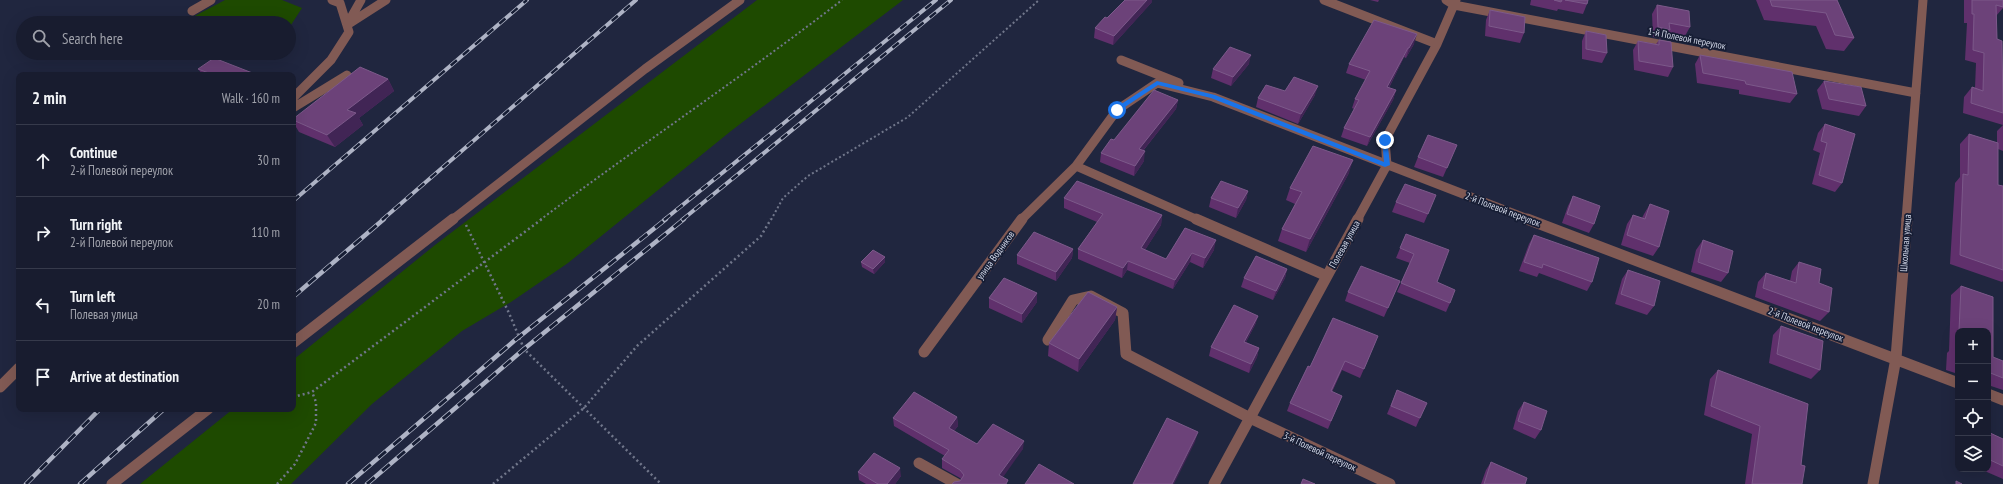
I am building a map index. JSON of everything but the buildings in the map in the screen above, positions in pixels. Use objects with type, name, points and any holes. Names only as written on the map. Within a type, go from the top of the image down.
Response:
[{"type":"street","points":[[192,11],[211,0]]},
{"type":"street","points":[[297,88],[331,60],[349,32],[340,3],[332,0]]},
{"type":"street","points":[[347,25],[361,0]]},
{"type":"street","points":[[347,25],[386,0]]},
{"type":"street","points":[[296,341],[645,69],[740,0]]},
{"type":"street","points":[[1324,0],[1438,44]]},
{"type":"street","name":"Школьная улица","points":[[1873,484],[1896,358],[1924,0]]},
{"type":"street","points":[[1387,165],[1385,140],[1438,44],[1452,2]]},
{"type":"street","name":"1-й Полевой переулок","points":[[1452,2],[1916,93]]},
{"type":"street","points":[[1121,60],[1213,97]]},
{"type":"street","points":[[296,106],[347,75]]},
{"type":"street","name":"2-й Полевой переулок","points":[[1076,166],[1117,110],[1157,83],[1213,97],[1955,382]]},
{"type":"street","name":"Полевая улица","points":[[1214,484],[1387,165]]},
{"type":"street","points":[[1076,166],[1327,276]]},
{"type":"street","name":"улица Водников","points":[[924,352],[1023,217],[1076,166]]},
{"type":"street","name":"3-й Полевой переулок","points":[[1048,340],[1073,300],[1091,296],[1123,313],[1126,354],[1250,418],[1390,484]]},
{"type":"street","points":[[0,387],[16,371]]},
{"type":"street","points":[[1991,395],[2003,400]]},
{"type":"street","points":[[112,484],[204,412]]},
{"type":"street","points":[[919,463],[957,484]]},
{"type":"path","points":[[296,396],[312,392],[598,176],[775,52],[842,0]]},
{"type":"path","points":[[493,484],[584,408],[637,346],[761,236],[783,198],[808,176],[908,117],[1039,0]]},
{"type":"path","points":[[452,219],[467,226],[524,349],[661,484]]},
{"type":"path","points":[[277,484],[295,464],[316,423],[316,402],[312,392]]},
{"type":"green space","points":[[225,0],[282,0],[302,8],[296,17],[296,16],[195,16]]},
{"type":"green space","points":[[757,0],[903,0],[731,131],[568,263],[511,302],[462,331],[372,404],[291,484],[140,484],[229,412],[296,412],[296,358],[435,245]]},
{"type":"railway","points":[[296,198],[527,0]]},
{"type":"railway","points":[[382,220],[636,0]]},
{"type":"railway","points":[[664,220],[936,0]]},
{"type":"railway","points":[[682,220],[951,0]]},
{"type":"railway","points":[[296,294],[384,219]]},
{"type":"railway","points":[[348,484],[514,341],[666,219]]},
{"type":"railway","points":[[367,484],[524,349],[684,219]]},
{"type":"railway","points":[[26,484],[97,412]]},
{"type":"railway","points":[[80,484],[161,412]]},
{"type":"route","points":[[1117,110],[1157,83],[1213,97],[1387,165],[1385,140]]}]
